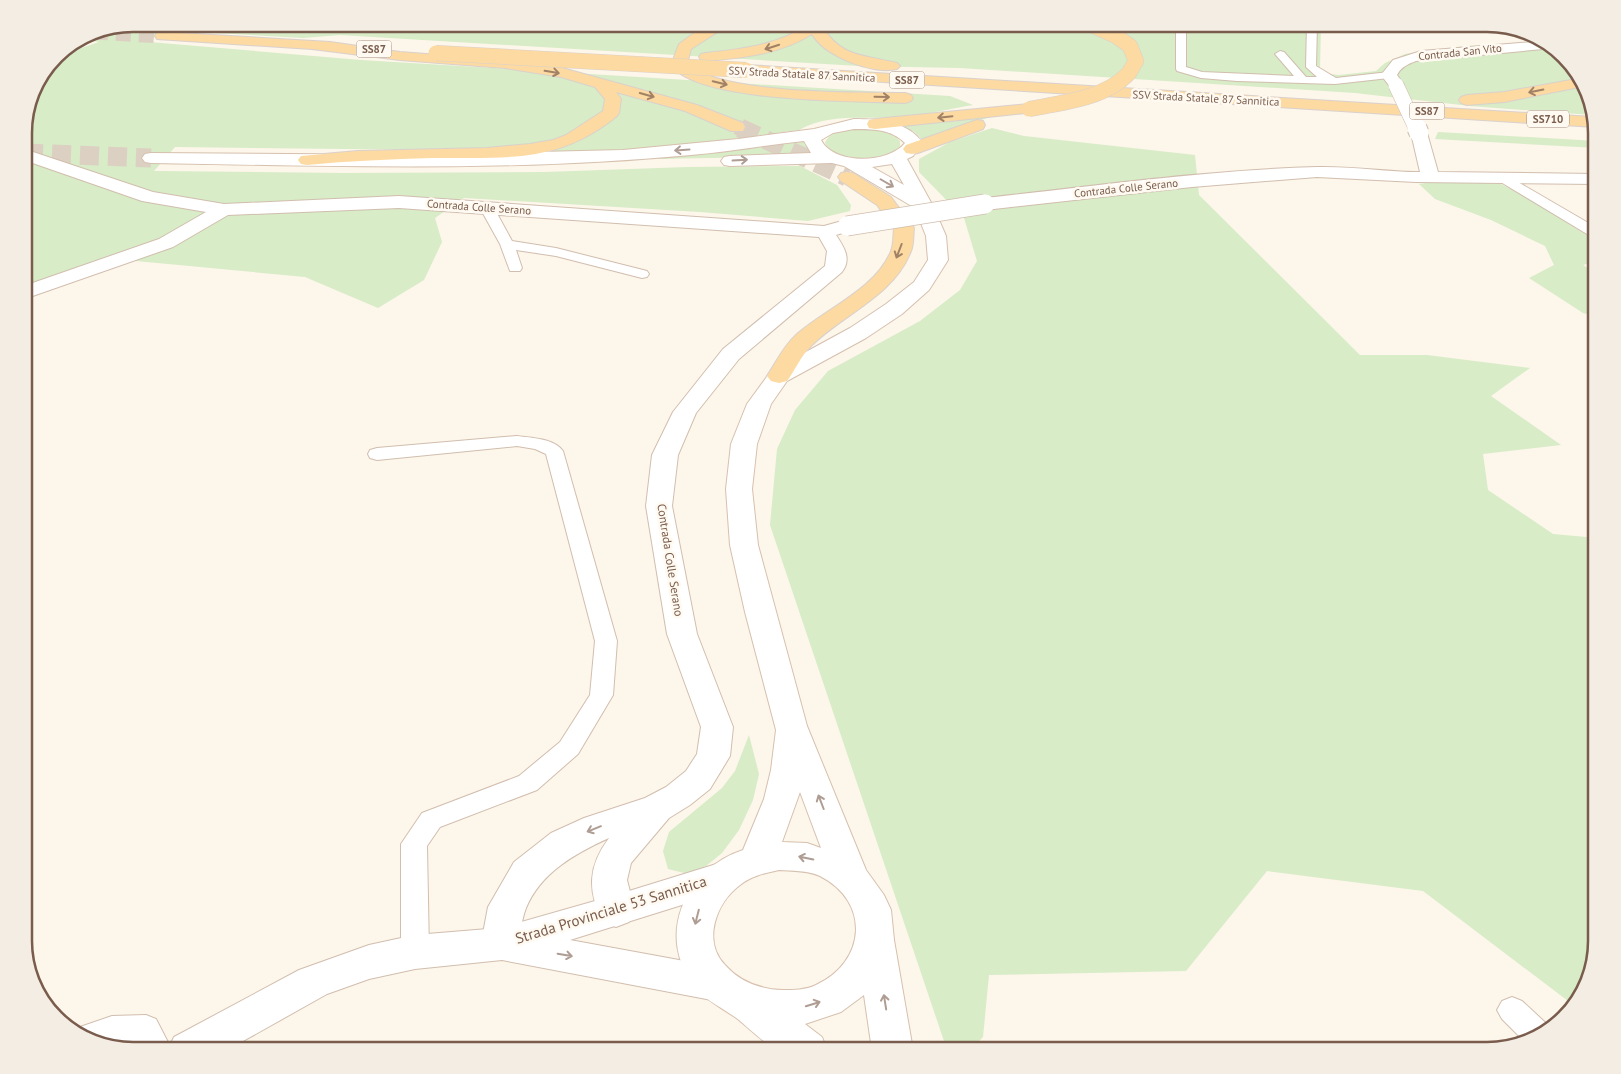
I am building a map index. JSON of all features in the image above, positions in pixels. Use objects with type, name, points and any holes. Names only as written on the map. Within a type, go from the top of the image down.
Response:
[{"type":"main road","points":[[819,32],[823,40],[838,52],[871,63],[1069,89]]},
{"type":"main road","points":[[905,154],[960,130],[1029,109],[1072,100],[1115,84],[1128,74],[1136,61],[1130,46],[1108,32]]},
{"type":"main road","points":[[706,33],[684,46],[679,65],[691,76],[742,88],[797,95],[916,98]]},
{"type":"main road","points":[[436,52],[541,52],[634,57],[706,57],[769,49],[804,33]]},
{"type":"main road","name":"SSV Strada Statale 87 Sannitica","points":[[162,36],[1501,116]]},
{"type":"main road","points":[[312,45],[400,56],[505,64],[562,73],[690,108],[737,127]]},
{"type":"main road","points":[[944,72],[1302,87],[1382,99],[1455,100],[1504,97],[1575,83]]},
{"type":"main road","points":[[306,160],[358,154],[496,153],[528,150],[559,144],[590,130],[611,113],[613,99],[600,83]]},
{"type":"main road","points":[[1168,95],[1302,87]]},
{"type":"main road","points":[[956,98],[1262,107],[1353,106]]},
{"type":"main road","points":[[1054,100],[1588,132]]},
{"type":"main road","points":[[875,124],[1029,109]]},
{"type":"main road","points":[[1501,116],[1588,125]]},
{"type":"main road","name":"SS710","points":[[1501,116],[1588,122]]},
{"type":"main road","points":[[780,376],[792,353],[811,335],[856,303],[890,270],[901,250],[904,228],[884,201],[843,166]]},
{"type":"street","name":"Contrada San Vito","points":[[1392,80],[1393,67],[1402,60],[1421,54],[1538,46]]},
{"type":"street","points":[[1392,80],[1419,133],[1430,177]]},
{"type":"street","points":[[306,160],[425,167],[843,166],[874,162],[905,154],[914,143],[902,131],[875,124],[848,124],[825,130],[812,140],[813,147],[843,166],[886,182],[924,206]]},
{"type":"street","points":[[151,158],[306,160],[595,156],[691,150],[818,134]]},
{"type":"street","points":[[852,880],[791,726],[744,545],[739,489],[744,444],[759,404],[780,376],[858,333],[894,309],[922,286],[938,260],[936,236],[905,154]]},
{"type":"street","name":"Contrada Colle Serano","points":[[33,157],[149,197],[224,210],[399,202],[836,229],[985,204],[1217,178],[1320,172],[1403,178],[1588,179]]},
{"type":"street","name":"Contrada Colle Serano","points":[[33,290],[166,242],[224,210]]},
{"type":"street","name":"Contrada Colle Serano","points":[[500,944],[507,907],[527,872],[564,843],[596,828],[657,808],[678,796],[698,780],[712,756],[717,727],[682,634],[659,506],[665,455],[685,412],[730,354],[835,268],[837,251],[836,229]]},
{"type":"street","points":[[757,859],[780,799],[788,770],[791,726]]},
{"type":"street","name":"Contrada Colle Serano","points":[[616,911],[609,879],[613,861],[638,828],[657,808]]},
{"type":"street","name":"Strada Provinciale 53 Sannitica","points":[[796,1042],[732,994],[704,967],[696,948],[694,928],[699,909],[709,892],[723,877],[738,866],[757,859],[791,855],[825,863],[840,870],[863,892],[871,907],[891,1042]]},
{"type":"street","name":"Strada Provinciale 53 Sannitica","points":[[204,1042],[313,982],[369,962],[415,952],[500,944],[616,911],[723,877]]},
{"type":"street","name":"Strada Provinciale 53 Sannitica","points":[[500,944],[732,994],[769,1008],[790,1009],[811,1005],[831,998],[848,986],[861,973],[870,956],[875,940]]},
{"type":"lane","points":[[1181,32],[1181,69],[1201,75],[1302,87],[1336,81],[1392,80]]},
{"type":"lane","points":[[1312,32],[1310,67],[1319,74],[1336,81]]},
{"type":"lane","points":[[1280,54],[1302,87]]},
{"type":"lane","points":[[1504,178],[1588,229]]},
{"type":"lane","points":[[487,208],[507,244],[515,268]]},
{"type":"lane","points":[[507,244],[556,252],[642,274]]},
{"type":"lane","points":[[377,454],[517,441],[539,444],[554,452],[606,641],[600,695],[570,748],[528,783],[431,820],[414,844],[415,952]]},
{"type":"lane","points":[[1512,1010],[1533,1030]]},
{"type":"lane","points":[[97,1035],[112,1029],[146,1028],[153,1042]]},
{"type":"green space","points":[[1321,32],[1320,68],[1330,74],[1339,75],[1376,71],[1385,63],[1405,54],[1465,46],[1532,43],[1554,58],[1568,72],[1581,95],[1587,115],[1470,106],[1355,93],[960,68],[859,66],[340,35],[303,38],[213,33]]},
{"type":"green space","points":[[159,33],[149,42],[361,60],[950,96],[973,105],[901,117],[836,119],[811,124],[799,130],[693,144],[608,152],[175,147],[154,171],[343,173],[545,172],[688,167],[800,166],[837,185],[851,205],[850,211],[808,221],[700,212],[464,198],[435,218],[442,242],[424,280],[378,308],[305,277],[104,258],[33,283],[34,114],[43,89],[62,62],[79,49],[99,42],[93,41],[114,34]]},
{"type":"green space","points":[[996,115],[922,140],[915,132],[898,125]]},
{"type":"green space","points":[[992,128],[1024,136],[1195,155],[1199,195],[1360,355],[1427,355],[1530,368],[1491,396],[1561,445],[1483,454],[1488,490],[1553,534],[1588,537],[1588,954],[1581,979],[1568,1001],[1423,891],[1267,871],[1186,971],[989,975],[983,1037],[978,1042],[944,1042],[770,525],[777,449],[795,410],[828,371],[920,321],[960,290],[977,261],[964,218],[919,172],[919,159],[950,142]]},
{"type":"green space","points":[[863,129],[888,133],[900,141],[900,146],[884,155],[861,158],[839,154],[831,150],[825,143],[831,135],[836,133]]},
{"type":"green space","points":[[1438,132],[1588,140],[1588,148],[1435,139]]},
{"type":"green space","points":[[804,139],[804,144],[815,156],[655,159]]},
{"type":"green space","points":[[1447,180],[1501,184],[1544,206],[1588,236],[1588,264],[1583,265],[1588,268],[1588,314],[1529,278],[1554,265],[1545,246],[1491,220],[1435,199],[1419,184]]},
{"type":"green space","points":[[749,735],[759,774],[753,800],[739,830],[722,853],[706,866],[688,874],[668,869],[663,851],[669,832],[722,788],[735,771]]},
{"type":"tunnel","points":[[120,34],[162,36]]},
{"type":"tunnel","points":[[737,127],[743,130]]},
{"type":"tunnel","points":[[740,128],[847,177]]},
{"type":"tunnel","points":[[33,153],[151,158]]}]
